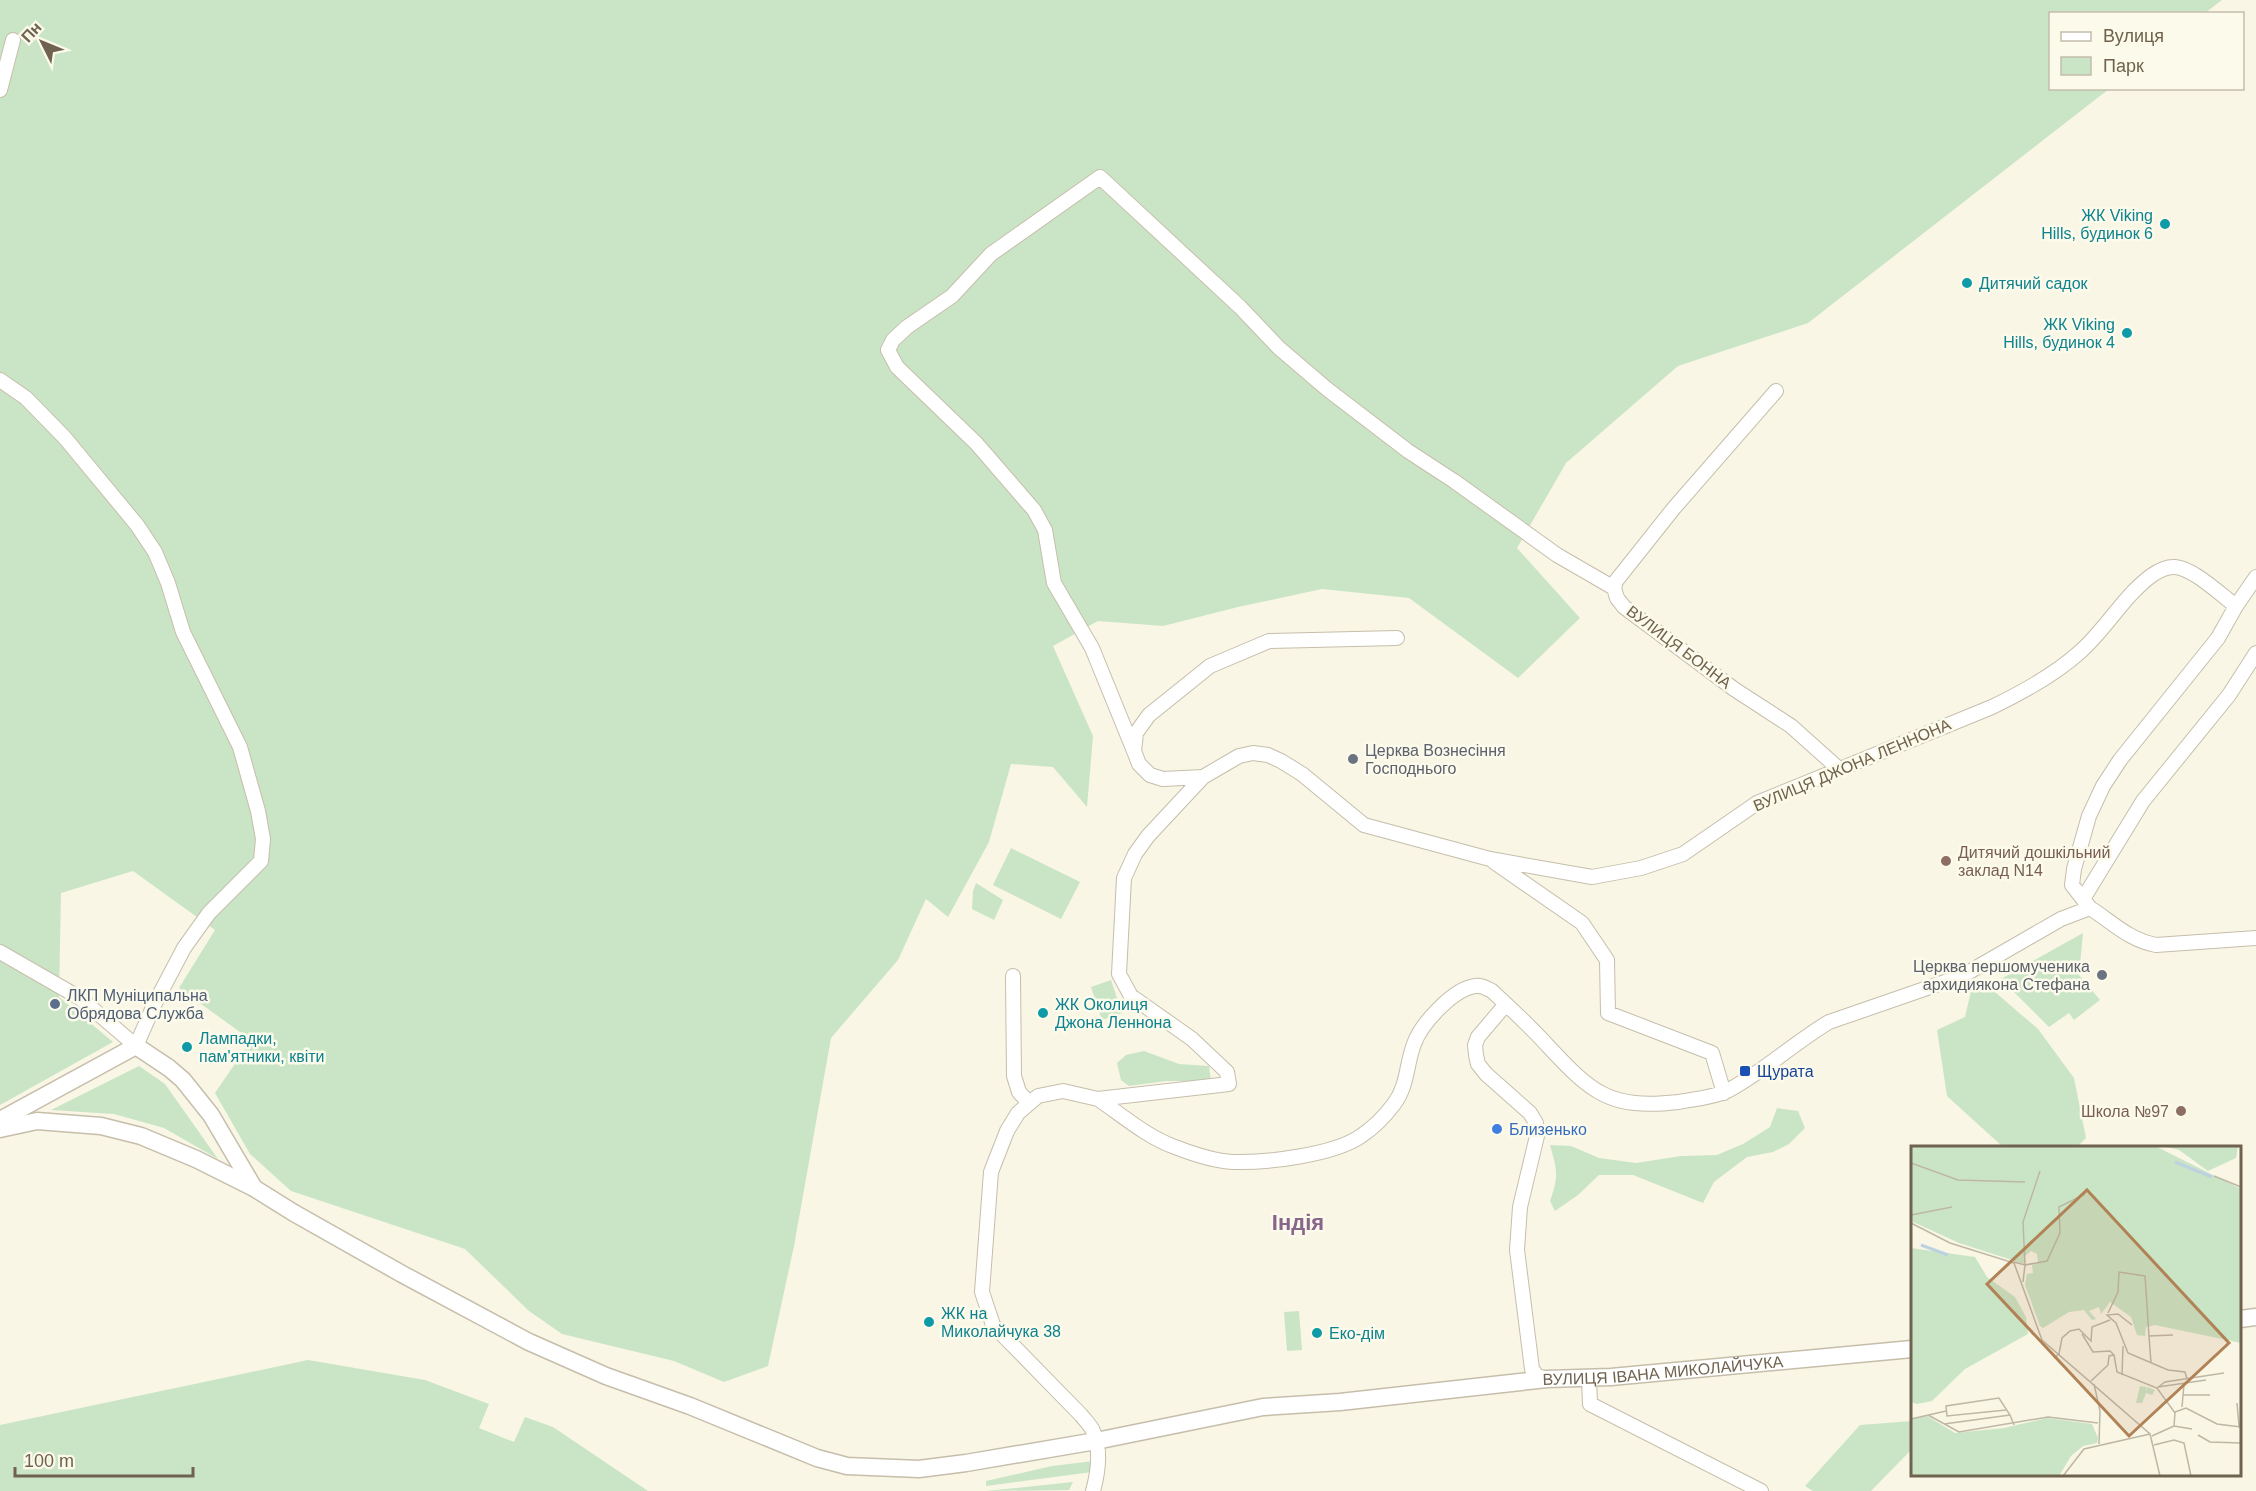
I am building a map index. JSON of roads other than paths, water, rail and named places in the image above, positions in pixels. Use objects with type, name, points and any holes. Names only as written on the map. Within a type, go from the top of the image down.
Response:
[{"type":"street","points":[[0,90],[13,40]]},
{"type":"street","points":[[1134,751],[1092,648],[1054,583],[1045,530],[1034,510],[976,443],[897,367],[888,350],[893,340],[907,327],[952,296],[990,254],[1100,177],[1240,307],[1279,348],[1327,389],[1408,451],[1463,487],[1557,555],[1614,588]]},
{"type":"street","points":[[0,380],[26,398],[65,438],[137,525],[155,552],[168,583],[183,632],[240,747],[258,811],[263,840],[261,861],[209,913],[184,948],[154,1005],[136,1046],[0,1120]]},
{"type":"street","name":"ВУЛИЦЯ БОННА","points":[[1776,391],[1674,508],[1616,581],[1614,588],[1617,598],[1624,607],[1734,689],[1791,726],[1839,769]]},
{"type":"street","name":"ВУЛИЦЯ ДЖОНА ЛЕННОНА","points":[[1098,1099],[1228,1084],[1227,1072],[1192,1039],[1131,996],[1119,974],[1124,878],[1135,854],[1148,836],[1203,777],[1239,756],[1253,753],[1268,754],[1302,774],[1364,825],[1490,859],[1592,877],[1641,868],[1683,854],[1749,808],[1992,707],[2024,691],[2081,651],[2139,586],[2157,572],[2168,567],[2178,567],[2191,573],[2236,606]]},
{"type":"street","points":[[2256,577],[2218,638],[2120,760],[2095,800],[2072,885],[2086,904],[2131,937],[2143,942],[2156,945],[2256,938]]},
{"type":"street","points":[[1134,751],[1136,733],[1149,715],[1210,666],[1269,640],[1397,638]]},
{"type":"street","points":[[1093,1491],[1097,1474],[1096,1441],[1093,1431],[1081,1415],[993,1325],[982,1292],[991,1173],[1007,1131],[1018,1113],[1038,1096],[1063,1091],[1098,1099],[1150,1134],[1174,1147],[1232,1162],[1280,1159],[1323,1152],[1361,1137],[1393,1105],[1402,1091],[1417,1036],[1443,1005],[1472,986],[1482,986],[1492,991],[1577,1077],[1590,1088],[1605,1096],[1636,1103],[1662,1104],[1724,1092],[1746,1080],[1810,1033],[1829,1022],[1962,976],[2086,904],[2143,801],[2252,670],[2256,653]]},
{"type":"street","name":"ВУЛИЦЯ ДЖОНА ЛЕННОНА","points":[[1134,751],[1139,764],[1150,775],[1164,779],[1203,777]]},
{"type":"street","points":[[1490,859],[1582,923],[1607,960],[1608,1013],[1712,1053],[1724,1092]]},
{"type":"street","points":[[0,952],[80,998],[136,1046],[183,1080],[211,1114],[254,1188]]},
{"type":"street","points":[[1013,976],[1015,1082],[1018,1092],[1029,1103]]},
{"type":"street","name":"ВУЛИЦЯ ІВАНА МИКОЛАЙЧУКА","points":[[1506,1004],[1478,1037],[1475,1045],[1478,1064],[1530,1113],[1536,1123],[1537,1136],[1520,1207],[1517,1250],[1532,1369],[1537,1376],[1547,1379],[1589,1379],[1911,1349]]},
{"type":"street","points":[[0,1129],[37,1121],[101,1126],[141,1136],[196,1159],[254,1188],[402,1274],[529,1342],[606,1376],[690,1406],[817,1458],[847,1466],[919,1469],[1096,1441],[1263,1407],[1340,1402],[1547,1379]]},
{"type":"street","points":[[2241,1319],[2256,1317]]},
{"type":"street","points":[[1589,1379],[1590,1404],[1761,1491]]},
{"type":"place","name":"ЖК Viking Hills, будинок 6","points":[[2165,224]]},
{"type":"place","name":"Дитячий садок","points":[[1967,283]]},
{"type":"place","name":"ЖК Viking Hills, будинок 4","points":[[2127,333]]},
{"type":"place","name":"Церква Вознесіння Господнього","points":[[1353,759]]},
{"type":"place","name":"Дитячий дошкільний заклад N14","points":[[1946,861]]},
{"type":"place","name":"Церква першомученика архидиякона Стефана","points":[[2102,975]]},
{"type":"place","name":"ЛКП Муніципальна Обрядова Служба","points":[[55,1004]]},
{"type":"place","name":"ЖК Околиця Джона Леннона","points":[[1043,1013]]},
{"type":"place","name":"Лампадки, пам'ятники, квіти","points":[[187,1047]]},
{"type":"place","name":"Щурата","points":[[1745,1071]]},
{"type":"place","name":"Школа №97","points":[[2181,1111]]},
{"type":"place","name":"Близенько","points":[[1497,1129]]},
{"type":"place","name":"ЖК на Миколайчука 38","points":[[929,1322]]},
{"type":"place","name":"Еко-дім","points":[[1317,1333]]},
{"type":"district","name":"Індія","points":[[1298,1222]]}]
